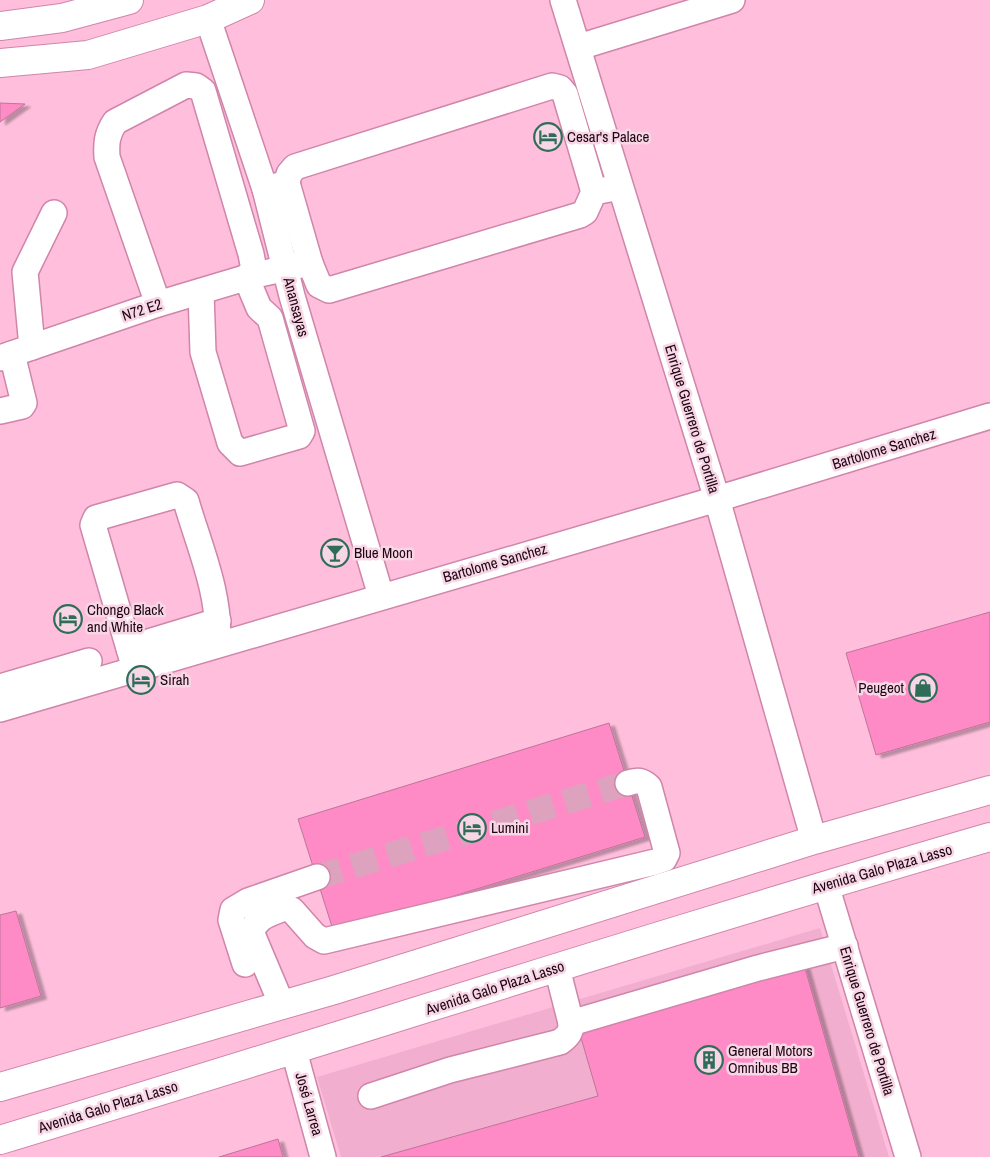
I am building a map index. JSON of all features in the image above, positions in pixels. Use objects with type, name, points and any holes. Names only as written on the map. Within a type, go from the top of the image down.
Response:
[{"type":"main road","points":[[0,26],[62,18],[128,0]]},
{"type":"main road","points":[[0,63],[88,55],[208,19],[250,0]]},
{"type":"main road","points":[[0,1087],[274,1007],[814,840],[990,790]]},
{"type":"main road","name":"Avenida Galo Plaza Lasso","points":[[0,1140],[294,1051],[826,885],[990,837]]},
{"type":"street","name":"Enrique Guerrero de Portilla","points":[[563,0],[717,499],[814,840]]},
{"type":"street","points":[[579,47],[732,0]]},
{"type":"street","name":"Anansayas","points":[[208,19],[276,186],[286,266],[292,296],[381,596]]},
{"type":"street","points":[[158,304],[108,157],[106,145],[108,132],[115,122],[186,85],[196,86],[203,91],[251,254],[250,276],[259,308],[270,318],[302,431],[299,436],[240,453],[230,443],[203,352],[201,292]]},
{"type":"street","points":[[552,86],[560,88],[565,94],[594,192],[585,212],[580,215],[329,290],[318,285],[276,186],[295,167],[552,86]]},
{"type":"street","points":[[594,192],[620,187]]},
{"type":"street","points":[[0,411],[22,406],[24,403],[14,353],[25,272],[54,213]]},
{"type":"street","name":"N72 E2","points":[[14,353],[158,304],[250,276],[286,266],[310,263]]},
{"type":"street","name":"Bartolome Sanchez","points":[[0,710],[132,659],[217,633],[381,596],[717,499],[990,416]]},
{"type":"street","points":[[132,659],[93,525],[96,518],[177,495],[182,497],[186,501],[214,596],[217,633]]},
{"type":"street","points":[[0,687],[89,661]]},
{"type":"street","points":[[274,1007],[252,934],[253,926],[258,920],[284,908],[292,910],[315,936],[324,941],[664,859],[667,853],[650,787],[644,782],[637,780],[628,782]]},
{"type":"street","points":[[274,1007],[244,964],[231,920],[233,910],[248,900],[317,877]]},
{"type":"street","name":"Enrique Guerrero de Portilla","points":[[826,885],[908,1157]]},
{"type":"street","points":[[571,1023],[758,968],[845,946]]},
{"type":"street","points":[[371,1096],[450,1070],[560,1042],[571,1031],[571,1023],[557,968]]},
{"type":"street","name":"José Larrea","points":[[294,1051],[324,1157]]},
{"type":"shaded area","points":[[820,928],[889,1157],[341,1157],[317,1077]]},
{"type":"building","points":[[0,103],[25,104],[0,122]]},
{"type":"building","name":"Peugeot","points":[[990,612],[990,722],[876,755],[846,653]]},
{"type":"building","name":"Lumini","points":[[609,723],[645,837],[334,933],[298,819]]},
{"type":"building","points":[[16,911],[41,996],[0,1008],[0,915]]},
{"type":"building","name":"General Motors Omnibus BB","points":[[803,961],[859,1157],[381,1157],[598,1096],[577,1024]]},
{"type":"building","points":[[278,1139],[283,1157],[219,1157]]},
{"type":"tunnel","points":[[317,877],[628,783]]},
{"type":"place","name":"Cesar's Palace","points":[[548,137]]},
{"type":"place","name":"Blue Moon","points":[[335,553]]},
{"type":"place","name":"Chongo Black and White","points":[[68,619]]},
{"type":"place","name":"Sirah","points":[[141,680]]},
{"type":"place","name":"Peugeot","points":[[923,688]]},
{"type":"place","name":"Lumini","points":[[472,828]]},
{"type":"place","name":"General Motors Omnibus BB","points":[[709,1060]]}]
